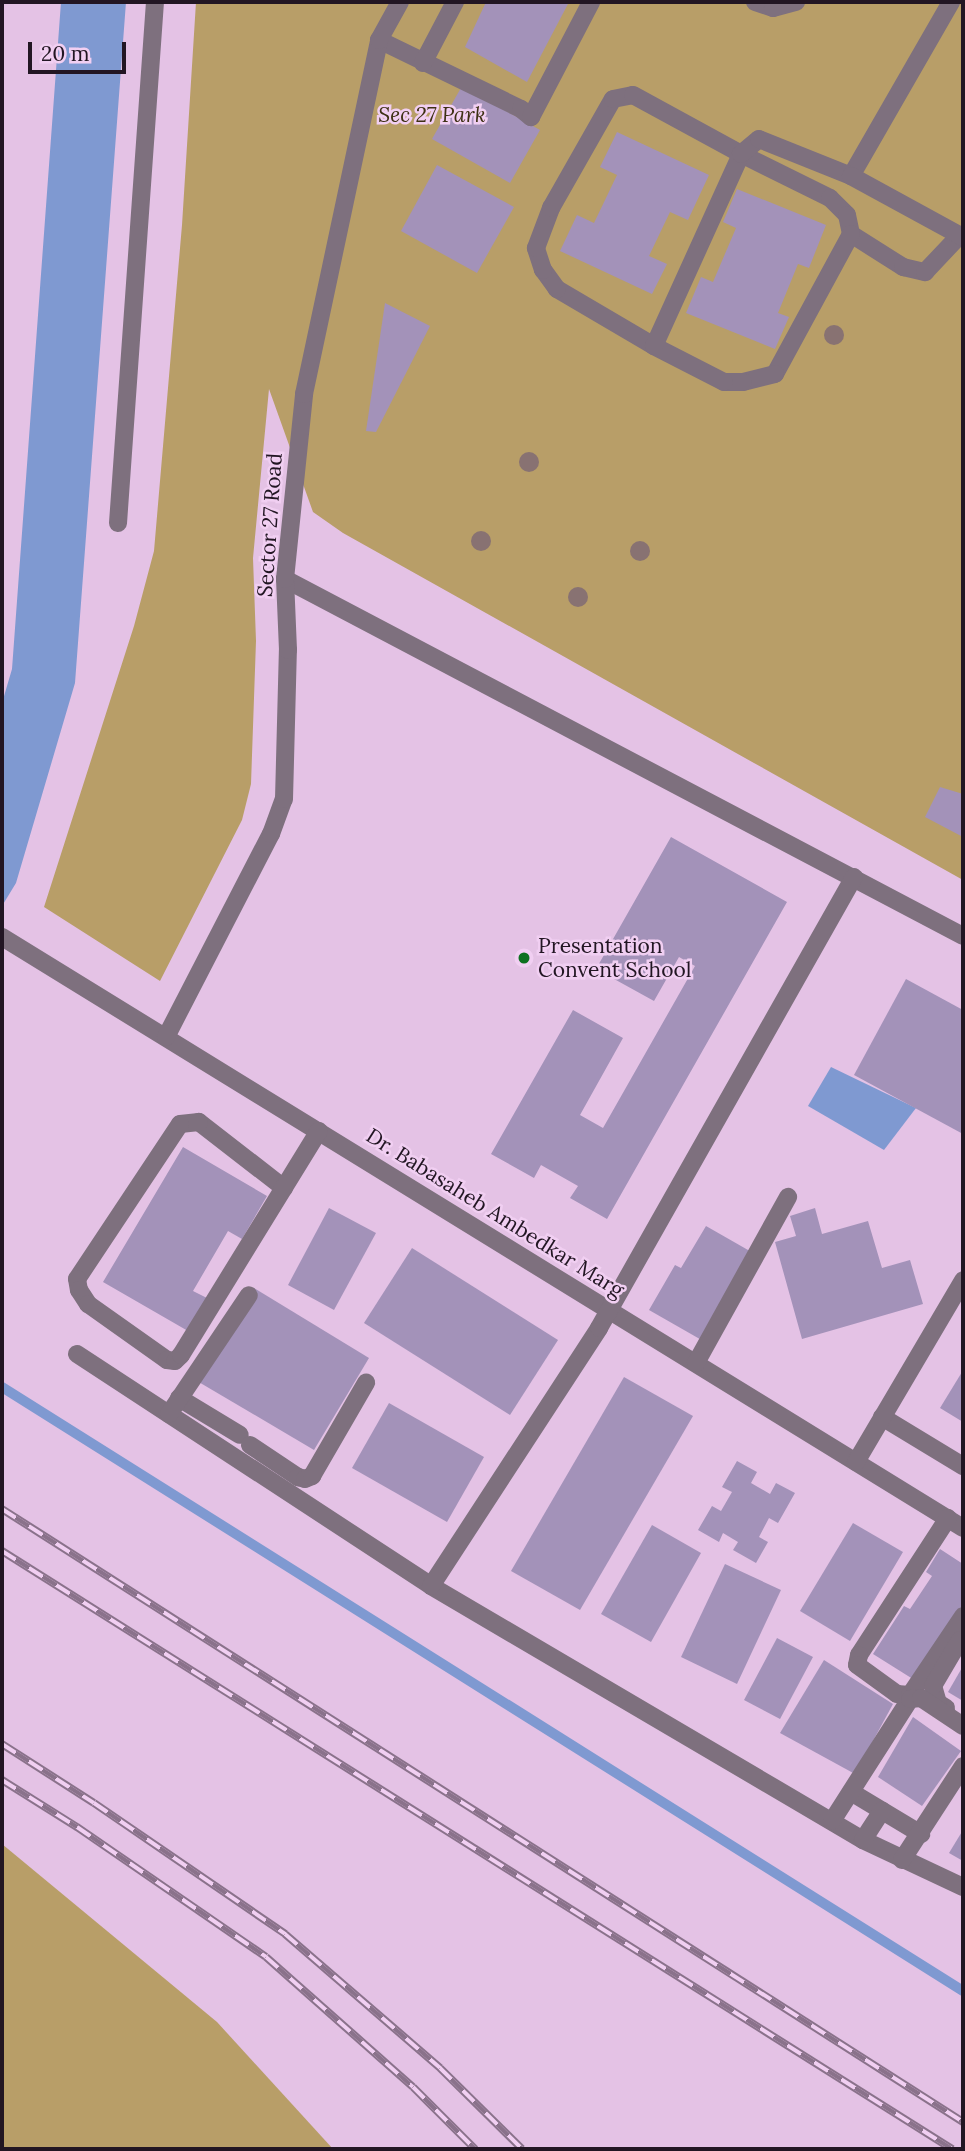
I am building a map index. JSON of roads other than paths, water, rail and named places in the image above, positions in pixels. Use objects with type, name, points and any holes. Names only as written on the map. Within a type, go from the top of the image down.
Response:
[{"type":"street","points":[[118,523],[155,2]]},
{"type":"street","name":"Sector 27 Road","points":[[166,1037],[271,834],[284,799],[288,650],[285,579],[304,394],[379,40],[400,2]]},
{"type":"street","points":[[423,63],[455,2]]},
{"type":"street","points":[[379,40],[521,109],[531,117],[591,2]]},
{"type":"street","points":[[755,2],[773,8],[796,2]]},
{"type":"street","points":[[850,176],[951,2]]},
{"type":"street","points":[[633,95],[741,154],[830,198],[847,215],[851,234],[775,374],[743,382],[724,382],[654,346],[557,289],[543,270],[536,248],[551,208],[613,99],[633,95]]},
{"type":"street","points":[[654,346],[741,154],[759,139],[850,176],[962,236],[925,272],[904,267],[851,234]]},
{"type":"street","points":[[285,579],[963,936]]},
{"type":"street","points":[[431,1586],[610,1310],[854,877]]},
{"type":"street","name":"Dr. Babasaheb Ambedkar Marg","points":[[2,937],[956,1523]]},
{"type":"street","points":[[284,1188],[199,1122],[180,1124],[77,1279],[79,1290],[88,1304],[167,1360],[174,1361],[181,1355],[284,1188],[319,1131]]},
{"type":"street","points":[[696,1363],[788,1197]]},
{"type":"street","points":[[856,1462],[963,1280]]},
{"type":"street","points":[[174,1406],[249,1295]]},
{"type":"street","points":[[78,1354],[174,1406],[211,1418],[245,1440],[272,1471],[305,1479],[312,1476],[366,1382]]},
{"type":"street","points":[[174,1406],[199,1434],[272,1471],[431,1586],[863,1840],[963,1886]]},
{"type":"street","points":[[882,1417],[963,1466]]},
{"type":"street","points":[[199,1434],[211,1418]]},
{"type":"street","points":[[956,1523],[859,1655],[857,1665],[897,1695],[910,1695],[963,1616]]},
{"type":"street","points":[[963,1634],[933,1686],[938,1703],[963,1720]]},
{"type":"street","points":[[832,1821],[910,1699],[921,1698],[963,1726]]},
{"type":"street","points":[[902,1860],[963,1766]]},
{"type":"street","points":[[850,1792],[921,1834]]},
{"type":"street","points":[[863,1840],[882,1811]]},
{"type":"water","points":[[61,2],[126,2],[75,683],[16,883],[2,906],[2,703],[12,669]]},
{"type":"water","points":[[831,1067],[916,1108],[884,1150],[808,1106]]},
{"type":"waterway","points":[[2,1387],[963,1991]]},
{"type":"railway","points":[[2,1509],[963,2122]]},
{"type":"railway","points":[[2,1551],[952,2149]]},
{"type":"railway","points":[[2,1744],[94,1803],[285,1934],[440,2068],[522,2149]]},
{"type":"railway","points":[[2,1780],[77,1827],[266,1957],[413,2087],[475,2149]]},
{"type":"place","name":"Presentation Convent School","points":[[524,958]]},
{"type":"park label","name":"Sec 27 Park","points":[[432,115]]}]
